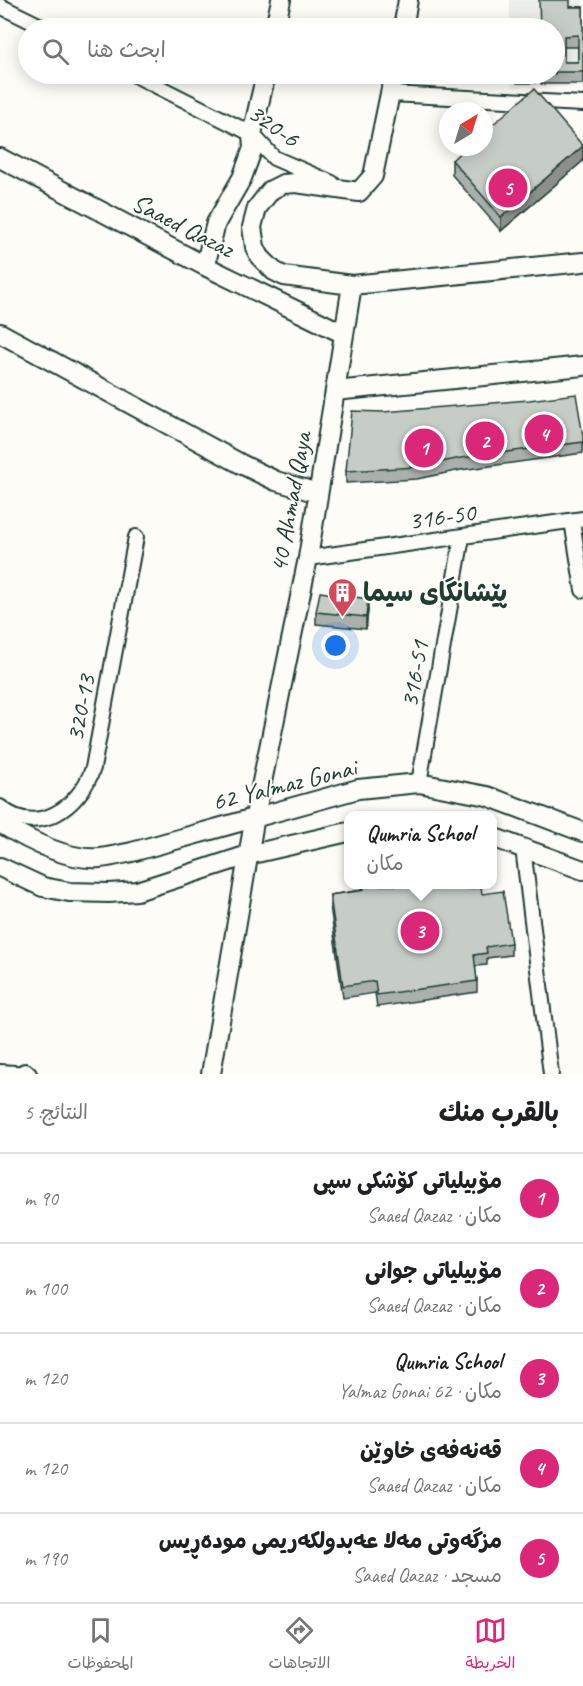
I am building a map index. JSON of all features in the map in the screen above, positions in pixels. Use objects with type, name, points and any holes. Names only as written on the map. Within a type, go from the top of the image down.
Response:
[{"type":"street","points":[[277,18],[281,0]]},
{"type":"street","points":[[405,18],[408,0]]},
{"type":"street","points":[[0,6],[25,18]]},
{"type":"street","name":"320-6","points":[[153,84],[252,134],[274,158],[359,192]]},
{"type":"street","points":[[205,266],[220,214],[249,162],[253,148],[252,134],[264,84]]},
{"type":"street","points":[[392,84],[373,176],[359,192],[296,183],[283,184],[271,190],[257,208],[252,227],[255,247],[260,257],[274,271],[284,276],[352,285],[583,262]]},
{"type":"street","points":[[390,94],[583,104]]},
{"type":"street","name":"Saaed Qazaz","points":[[0,158],[205,266],[345,334]]},
{"type":"street","name":"40 Ahmad Qaya","points":[[211,1074],[255,816],[308,558],[352,285]]},
{"type":"street","points":[[0,333],[241,464],[276,481],[318,493]]},
{"type":"street","points":[[335,391],[583,366]]},
{"type":"street","points":[[578,520],[583,590]]},
{"type":"street","name":"316-50","points":[[308,558],[578,520]]},
{"type":"street","name":"320-13","points":[[0,807],[22,818],[36,819],[49,816],[73,803],[89,781],[136,537]]},
{"type":"street","name":"316-51","points":[[419,783],[462,537]]},
{"type":"street","name":"62 Yalmaz Gonai","points":[[0,823],[29,841],[65,853],[98,858],[132,852],[358,789],[419,783],[487,796],[583,832]]},
{"type":"street","points":[[0,867],[43,887],[69,892],[137,891],[248,855],[344,833]]},
{"type":"street","points":[[497,839],[583,870]]},
{"type":"street","points":[[523,848],[551,1074]]},
{"type":"street","points":[[0,1072],[26,1074]]},
{"type":"shaded area","points":[[510,0],[583,0],[583,87],[512,87],[512,84],[565,84],[565,18],[510,18]]},
{"type":"building","points":[[539,0],[570,0],[570,7],[583,7],[583,72],[565,72],[565,62],[578,62],[578,35],[565,36],[565,18],[540,18]]},
{"type":"building","points":[[534,89],[583,146],[501,217],[452,160],[456,156],[493,156],[493,124]]},
{"type":"building","points":[[576,394],[583,442],[461,458],[417,467],[346,471],[352,411],[383,412]]},
{"type":"building","points":[[320,592],[368,599],[366,617],[316,612]]},
{"type":"building","points":[[481,889],[482,894],[503,891],[511,943],[486,947],[487,953],[474,955],[477,981],[377,995],[375,981],[343,986],[330,895],[364,890]]},
{"type":"place","name":"مزگەوتی مەلا عەبدولکەریمی مودەڕیس","points":[[508,188]]},
{"type":"place","name":"قەنەفەی خاوێن","points":[[544,434]]},
{"type":"place","name":"مۆبیلیاتی جوانی","points":[[485,441]]},
{"type":"place","name":"مۆبیلیاتی کۆشکی سپی","points":[[424,448]]},
{"type":"place","name":"پێشانگای سیما","points":[[342,618]]},
{"type":"place","name":"Qumria School","points":[[420,931]]}]
